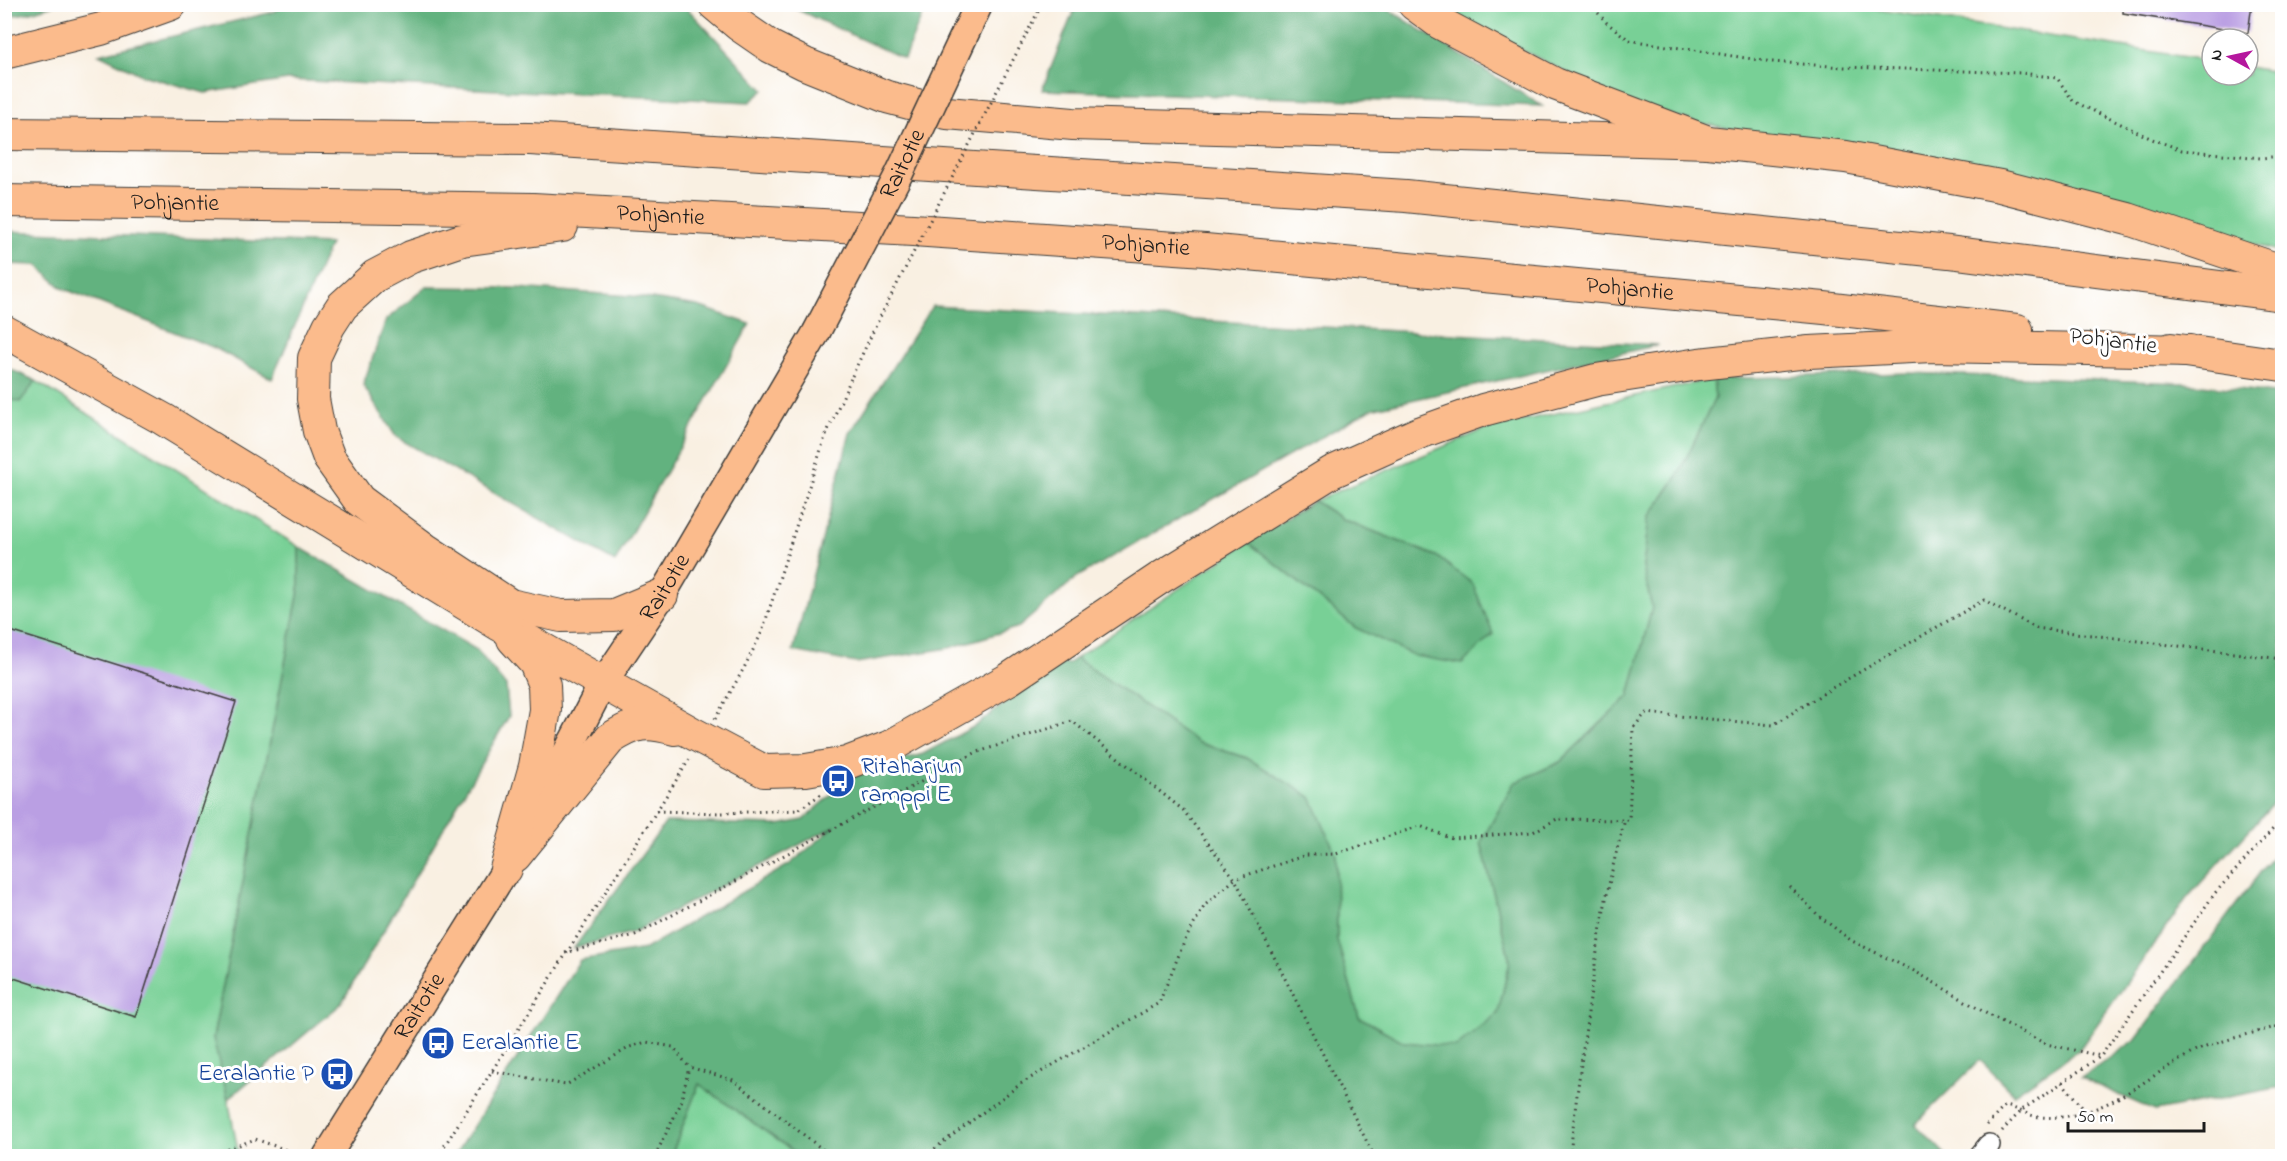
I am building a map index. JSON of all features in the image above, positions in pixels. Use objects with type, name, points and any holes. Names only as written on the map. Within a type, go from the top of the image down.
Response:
[{"type":"highway","points":[[4,53],[100,30],[171,4]]},
{"type":"highway","points":[[714,4],[771,47],[805,64],[887,97],[947,113],[1084,124],[1708,141],[1846,158],[2000,186],[2128,219],[2283,271]]},
{"type":"highway","points":[[1414,4],[1440,23],[1555,84],[1708,141]]},
{"type":"highway","points":[[4,134],[530,139],[1406,196],[1949,252],[2283,295]]},
{"type":"highway","name":"Pohjantie","points":[[4,201],[521,209],[913,230],[1205,250],[1824,308],[2190,351],[2283,365]]},
{"type":"highway","points":[[656,216],[524,230],[462,240],[411,257],[375,276],[342,306],[328,326],[315,358],[312,399],[319,431],[329,458],[359,500],[425,549],[510,605],[561,616],[614,615],[662,595]]},
{"type":"highway","points":[[4,331],[163,419],[500,625],[699,738],[764,771],[806,770],[848,763],[889,747],[1010,679],[1160,578],[1332,472],[1419,433],[1483,410],[1596,380],[1699,364],[1820,351],[1932,346],[2190,351]]},
{"type":"highway","points":[[500,625],[535,663],[544,685],[544,710],[535,766],[506,869]]},
{"type":"highway","points":[[506,869],[610,739],[640,723],[652,723],[699,738]]},
{"type":"main road","name":"Raitotie","points":[[327,1156],[506,869],[603,683],[662,595],[816,333],[899,174],[979,4]]},
{"type":"path","points":[[438,1156],[744,668],[762,632],[825,437],[852,376],[878,321],[1042,4]]},
{"type":"path","points":[[1590,4],[1607,23],[1629,40],[1772,62],[1844,67],[2022,73],[2057,78],[2073,101],[2152,139],[2182,150],[2261,158],[2283,156]]},
{"type":"path","points":[[925,1156],[1022,1083],[1159,1003],[1185,940],[1206,905],[1235,879],[1306,855],[1336,854],[1420,826],[1452,838],[1533,832],[1557,819],[1629,820],[1633,728],[1646,713],[1773,725],[1984,600],[2036,628],[2283,659]]},
{"type":"path","points":[[565,953],[635,935],[975,753],[1072,721],[1183,810],[1235,879],[1374,1156]]},
{"type":"path","points":[[656,811],[721,813],[798,810],[830,787]]},
{"type":"path","points":[[1984,1151],[2022,1110],[2101,1056],[2215,893],[2283,819]]},
{"type":"path","points":[[1570,1156],[1599,934],[1613,859],[1625,820]]},
{"type":"path","points":[[1790,887],[1819,916],[1852,941],[1916,972],[1989,1015],[2046,1044],[2101,1056]]},
{"type":"path","points":[[2022,1110],[2031,1116],[2040,1117],[2086,1112],[2114,1101],[2161,1070],[2197,1051],[2283,1025]]},
{"type":"path","points":[[492,1071],[566,1084],[630,1047],[646,1042],[673,1047],[689,1067],[733,1080],[831,1156]]},
{"type":"path","points":[[655,1156],[681,1103],[689,1067]]},
{"type":"path","points":[[2062,1082],[2086,1112]]},
{"type":"path","points":[[212,1156],[255,1139],[289,1151]]},
{"type":"green space","points":[[5,4],[53,4],[53,5],[5,17]]},
{"type":"green space","points":[[286,4],[684,5],[764,90],[750,102],[288,80],[205,93],[142,75],[99,54],[273,12]]},
{"type":"green space","points":[[1380,4],[1542,106],[1042,90],[1076,5]]},
{"type":"green space","points":[[787,5],[926,5],[904,59]]},
{"type":"green space","points":[[1433,5],[1848,5],[2200,59],[2200,87],[2260,87],[2260,69],[2282,73],[2282,252],[2002,179],[1695,122],[1621,100]]},
{"type":"green space","points":[[5,231],[330,244],[272,379],[215,348],[62,288],[37,265],[5,264]]},
{"type":"green space","points":[[426,287],[517,288],[632,296],[698,306],[750,324],[615,562],[396,437],[363,385],[386,320]]},
{"type":"green space","points":[[932,306],[1658,345],[1371,409],[1077,577],[1019,627],[949,648],[856,663],[793,651],[850,433]]},
{"type":"green space","points":[[4,367],[36,381],[299,547],[299,591],[213,1038],[239,1156],[5,1156]]},
{"type":"green space","points":[[5,367],[36,381],[20,402],[5,398]]},
{"type":"green space","points":[[1909,373],[2184,383],[2282,394],[2282,794],[2187,898],[2079,1050],[2014,1094],[1980,1060],[1915,1124],[1947,1156],[800,1156],[699,1084],[671,1156],[454,1156],[580,960],[645,949],[790,864],[835,826],[634,932],[574,948],[666,822],[778,825],[803,820],[858,772],[923,754],[975,726],[1059,661],[1067,664],[1076,658],[1199,743],[1247,758],[1311,797],[1336,854],[1337,940],[1359,1017],[1404,1042],[1456,1047],[1498,1013],[1510,961],[1481,842],[1514,783],[1560,762],[1629,696],[1652,608],[1643,567],[1649,518],[1677,477],[1715,398],[1713,379]]},
{"type":"green space","points":[[1713,379],[1715,398],[1677,477],[1649,518],[1643,567],[1652,608],[1629,696],[1560,762],[1514,783],[1481,842],[1510,961],[1498,1013],[1456,1048],[1404,1042],[1359,1017],[1337,940],[1336,854],[1247,758],[1199,743],[1076,658],[1248,542],[1356,628],[1436,556],[1342,519],[1314,501],[1488,428]]},
{"type":"green space","points":[[1314,501],[1342,519],[1436,556],[1473,584],[1493,634],[1462,664],[1415,656],[1356,628],[1248,542]]},
{"type":"green space","points":[[299,547],[477,650],[506,686],[509,716],[341,1004],[228,1099],[213,1038],[299,591]]},
{"type":"green space","points":[[2282,843],[2282,1087],[2155,1111],[2081,1078],[2135,1040]]},
{"type":"green space","points":[[699,1084],[800,1156],[671,1156]]},
{"type":"building","points":[[2123,4],[2252,4],[2249,27],[2210,27],[2123,13]]},
{"type":"building","points":[[4,629],[236,702],[136,1017],[4,975]]},
{"type":"place","name":"Ritaharjun ramppi E","points":[[838,781]]},
{"type":"place","name":"Eeralantie E","points":[[438,1043]]},
{"type":"place","name":"Eeralantie P","points":[[337,1074]]}]
